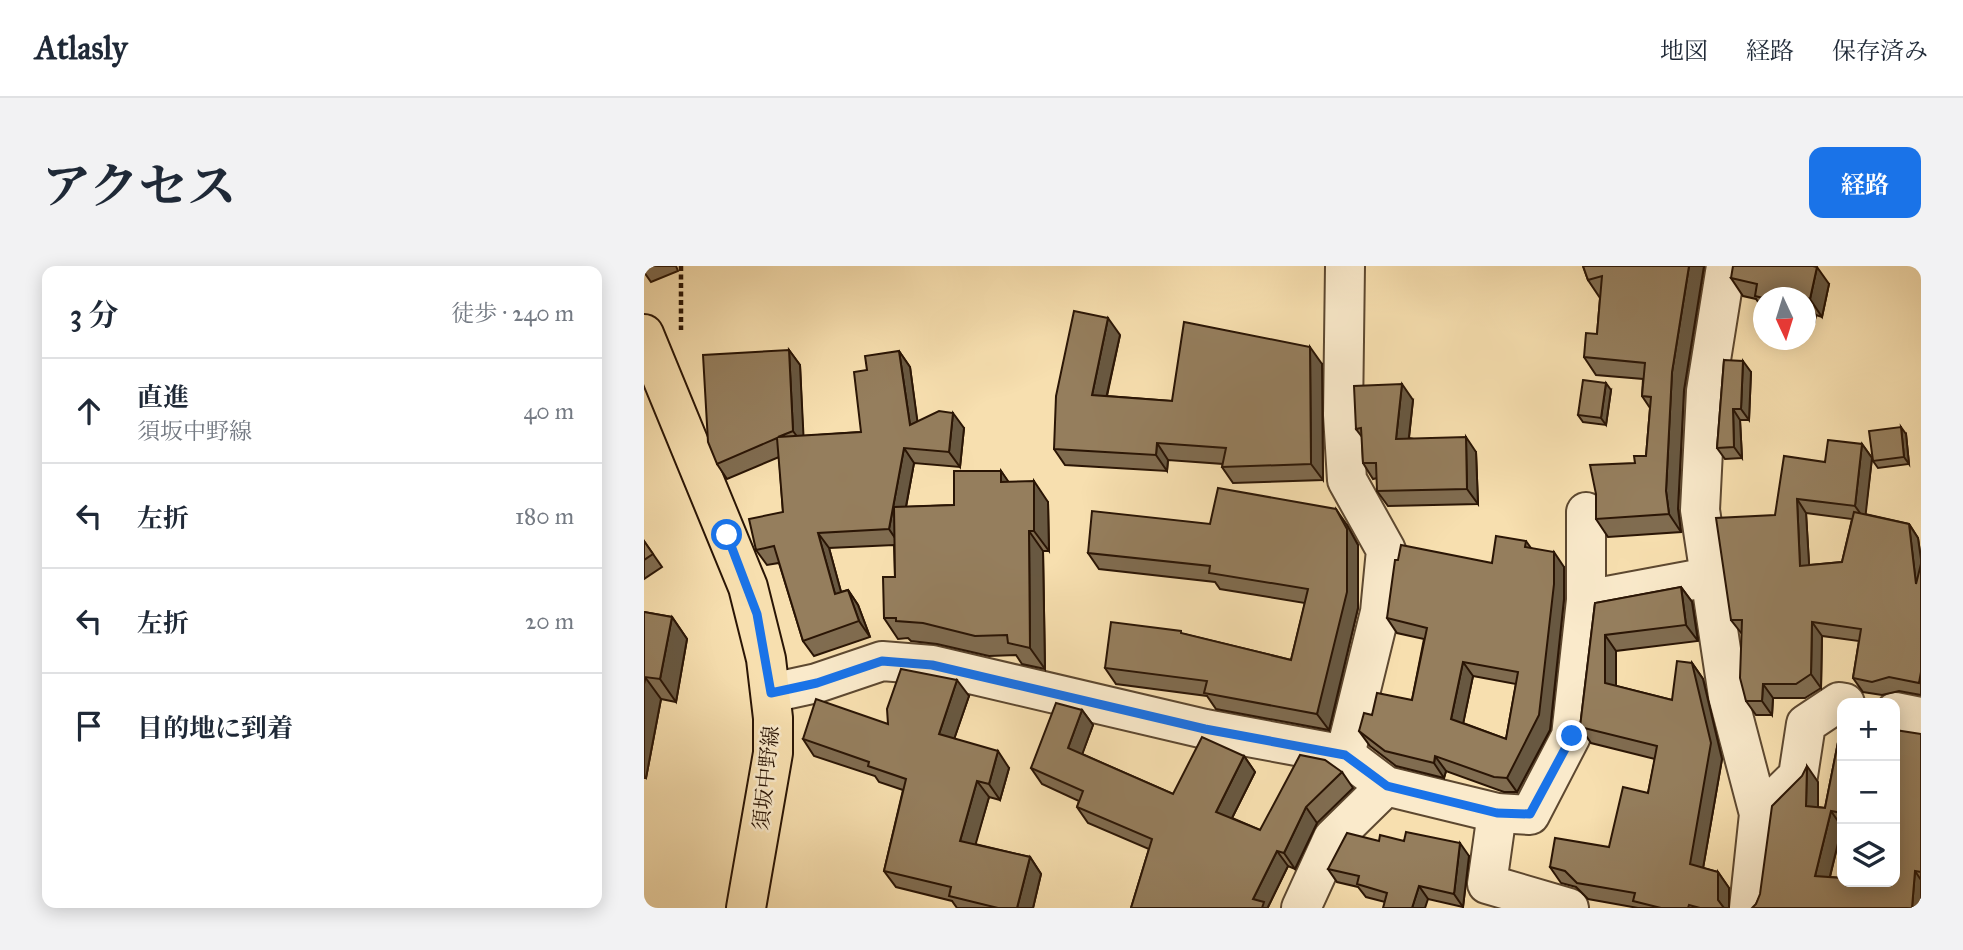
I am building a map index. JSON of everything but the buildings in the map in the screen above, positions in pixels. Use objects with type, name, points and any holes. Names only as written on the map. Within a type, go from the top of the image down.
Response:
[{"type":"main road","name":"須坂中野線","points":[[644,334],[748,587],[760,625],[771,693],[773,753],[746,908]]},
{"type":"street","points":[[1345,266],[1343,415],[1348,480],[1386,550],[1380,612],[1345,755]]},
{"type":"street","points":[[1726,266],[1706,391],[1700,510],[1728,696],[1759,814],[1749,908]]},
{"type":"street","points":[[771,693],[817,683],[882,661],[932,665],[1205,729],[1345,755],[1387,786],[1497,813],[1530,814],[1572,736],[1586,600],[1586,512]]},
{"type":"street","points":[[1586,600],[1709,577]]},
{"type":"street","points":[[1759,814],[1798,776],[1806,724],[1837,703]]},
{"type":"street","points":[[1900,713],[1921,717]]},
{"type":"street","points":[[1301,908],[1333,838],[1387,786]]},
{"type":"street","points":[[1497,813],[1487,884],[1569,908]]},
{"type":"route","points":[[727,535],[757,614],[771,693],[817,683],[882,661],[932,665],[1205,729],[1345,755],[1387,786],[1497,813],[1530,814],[1572,736]]}]
